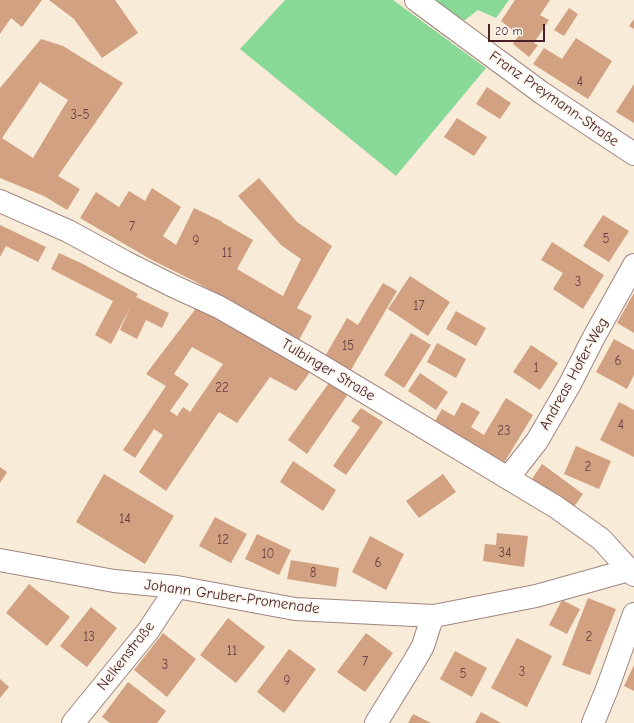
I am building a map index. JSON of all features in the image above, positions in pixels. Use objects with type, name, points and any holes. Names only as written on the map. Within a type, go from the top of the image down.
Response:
[{"type":"street","name":"Franz Preymann-Straße","points":[[416,0],[542,93],[634,154]]},
{"type":"street","name":"Tulbinger Straße","points":[[0,201],[68,231],[125,262],[219,307],[315,362],[556,507],[601,539],[632,572]]},
{"type":"street","name":"Andreas Hofer-Weg","points":[[508,478],[537,441],[567,391],[594,337],[634,266]]},
{"type":"street","name":"Johann Gruber-Promenade","points":[[0,560],[114,581],[177,587],[295,609],[434,616],[536,596],[632,572]]},
{"type":"street","name":"Nelkenstraße","points":[[73,723],[148,630],[177,587]]},
{"type":"street","points":[[593,723],[634,614]]},
{"type":"street","points":[[376,723],[423,646],[434,616]]},
{"type":"green space","points":[[285,0],[393,0],[486,68],[396,176],[240,49]]},
{"type":"green space","points":[[428,0],[509,0],[496,18],[478,10],[461,23]]},
{"type":"building","points":[[0,0],[42,0],[22,27],[11,18],[0,34]]},
{"type":"building","points":[[49,0],[115,0],[138,33],[102,58],[74,19]]},
{"type":"building","points":[[515,0],[550,0],[540,15],[549,20],[534,43],[538,45],[529,57],[513,44],[519,35],[501,21]]},
{"type":"building","points":[[569,8],[578,14],[564,36],[554,30]]},
{"type":"building","points":[[634,19],[634,29],[629,26]]},
{"type":"building","points":[[576,38],[612,61],[588,99],[533,64],[544,48],[562,59]]},
{"type":"building","points":[[41,39],[63,46],[123,83],[58,176],[80,189],[67,210],[44,196],[0,178],[0,88]],"holes":[[[40,82],[68,100],[33,158],[2,138]]]},
{"type":"building","points":[[634,84],[634,123],[616,112]]},
{"type":"building","points":[[487,87],[511,103],[500,119],[476,104]]},
{"type":"building","points":[[457,118],[487,137],[474,156],[444,137]]},
{"type":"building","points":[[259,178],[297,222],[332,246],[297,308],[312,316],[299,340],[194,281],[150,259],[80,218],[96,192],[119,207],[129,191],[145,201],[152,188],[181,207],[163,236],[176,245],[194,208],[221,221],[253,240],[237,269],[283,296],[301,259],[281,245],[238,196]]},
{"type":"building","points":[[603,215],[629,231],[609,262],[583,246]]},
{"type":"building","points":[[0,225],[46,247],[38,262],[6,246],[0,257]]},
{"type":"building","points":[[552,242],[604,275],[583,309],[553,289],[563,273],[541,260]]},
{"type":"building","points":[[59,253],[83,264],[138,294],[136,297],[169,313],[162,328],[146,320],[137,339],[120,330],[130,308],[111,344],[95,335],[113,301],[51,269]]},
{"type":"building","points":[[410,276],[450,302],[428,336],[388,309]]},
{"type":"building","points":[[383,283],[397,291],[348,375],[323,360],[347,318],[358,325]]},
{"type":"building","points":[[634,293],[634,333],[617,323]]},
{"type":"building","points":[[197,307],[311,371],[296,391],[270,377],[237,423],[219,412],[166,491],[139,472],[163,435],[154,429],[135,458],[123,450],[166,386],[146,374]],"holes":[[[192,347],[223,364],[190,412],[183,407],[177,416],[170,411],[189,384],[174,374]]]},
{"type":"building","points":[[456,311],[486,328],[476,346],[446,329]]},
{"type":"building","points":[[411,333],[431,345],[404,388],[384,375]]},
{"type":"building","points":[[614,339],[634,350],[634,375],[627,389],[596,372]]},
{"type":"building","points":[[437,343],[466,359],[456,378],[427,362]]},
{"type":"building","points":[[531,345],[558,363],[540,390],[513,372]]},
{"type":"building","points":[[420,373],[448,392],[436,410],[408,391]]},
{"type":"building","points":[[331,380],[350,391],[307,454],[288,440]]},
{"type":"building","points":[[506,398],[533,415],[504,463],[435,421],[442,409],[454,416],[462,402],[480,412],[471,427],[484,435]]},
{"type":"building","points":[[619,402],[634,410],[634,457],[600,440]]},
{"type":"building","points":[[361,408],[383,422],[346,475],[333,466],[360,427],[351,421]]},
{"type":"building","points":[[576,446],[611,461],[599,489],[564,474]]},
{"type":"building","points":[[293,461],[336,490],[323,511],[280,482]]},
{"type":"building","points":[[542,464],[583,494],[571,511],[530,482]]},
{"type":"building","points":[[0,467],[7,472],[0,483]]},
{"type":"building","points":[[104,474],[174,516],[145,564],[76,522]]},
{"type":"building","points":[[443,474],[456,492],[419,518],[406,501]]},
{"type":"building","points":[[215,517],[247,534],[231,563],[199,546]]},
{"type":"building","points":[[497,533],[528,536],[524,567],[483,561],[485,544],[496,545]]},
{"type":"building","points":[[257,534],[291,550],[279,575],[245,559]]},
{"type":"building","points":[[370,536],[404,554],[386,590],[352,572]]},
{"type":"building","points":[[291,560],[339,568],[336,587],[287,579]]},
{"type":"building","points":[[29,584],[70,617],[47,646],[6,613]]},
{"type":"building","points":[[588,598],[616,609],[590,675],[562,665]]},
{"type":"building","points":[[562,600],[580,609],[567,634],[549,625]]},
{"type":"building","points":[[91,607],[117,628],[87,667],[60,646]]},
{"type":"building","points":[[228,618],[265,647],[236,683],[200,655]]},
{"type":"building","points":[[163,633],[196,659],[167,697],[134,670]]},
{"type":"building","points":[[366,633],[393,653],[365,692],[337,672]]},
{"type":"building","points":[[517,638],[552,656],[527,707],[491,688]]},
{"type":"building","points":[[289,649],[316,669],[284,713],[257,692]]},
{"type":"building","points":[[455,651],[487,668],[472,697],[440,679]]},
{"type":"building","points":[[634,665],[634,691],[624,686]]},
{"type":"building","points":[[0,679],[9,687],[0,698]]},
{"type":"building","points":[[128,682],[166,711],[157,723],[110,723],[102,717]]},
{"type":"building","points":[[481,712],[501,723],[475,723]]},
{"type":"building","points":[[413,714],[431,723],[408,723]]}]
